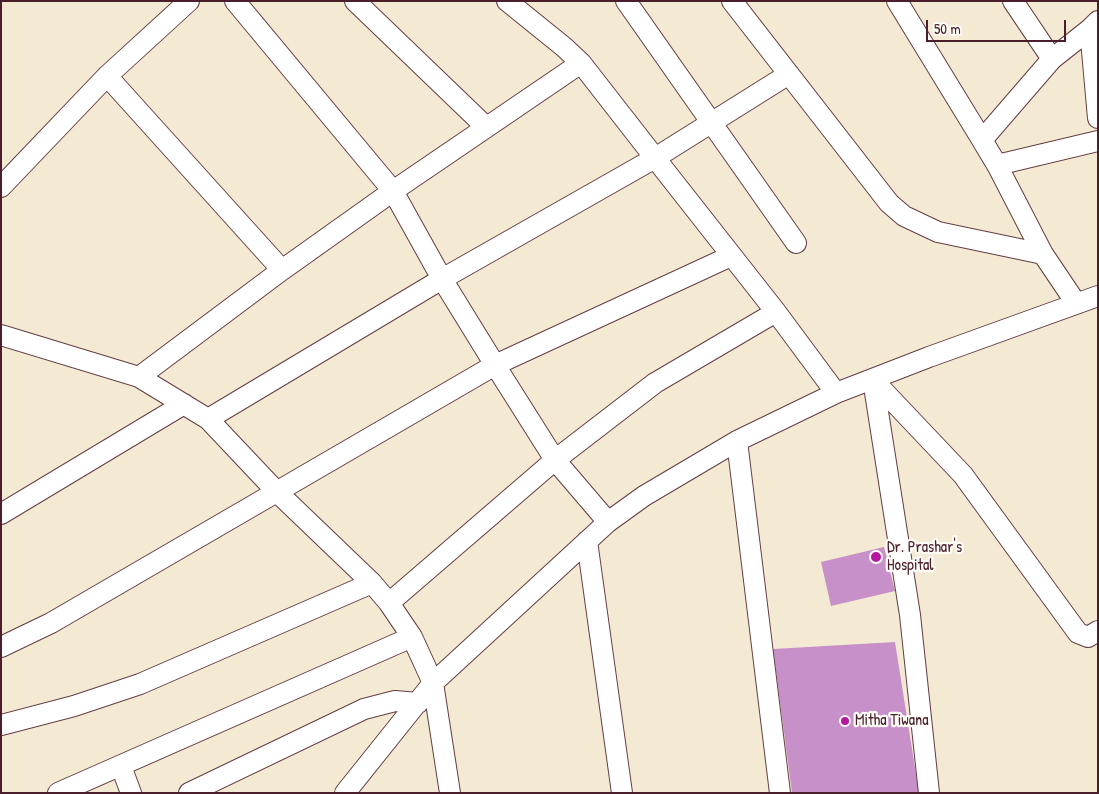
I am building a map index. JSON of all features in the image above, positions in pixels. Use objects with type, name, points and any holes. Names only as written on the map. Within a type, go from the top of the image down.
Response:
[{"type":"street","points":[[1,187],[107,76],[189,1]]},
{"type":"street","points":[[235,1],[393,191],[442,279],[555,460],[608,522]]},
{"type":"street","points":[[355,1],[485,126]]},
{"type":"street","points":[[507,1],[564,47],[580,64],[776,312],[836,393]]},
{"type":"street","points":[[626,1],[796,243]]},
{"type":"street","points":[[732,1],[889,203],[904,216],[938,232],[1043,254]]},
{"type":"street","points":[[897,1],[997,165],[1043,254],[1076,303]]},
{"type":"street","points":[[1013,1],[1052,59]]},
{"type":"street","points":[[982,140],[1052,59],[1094,25]]},
{"type":"street","points":[[1094,25],[1098,118]]},
{"type":"street","points":[[139,377],[282,270],[393,191],[485,126],[580,64]]},
{"type":"street","points":[[208,419],[442,279],[655,158],[789,74]]},
{"type":"street","points":[[107,76],[282,270]]},
{"type":"street","points":[[997,165],[1098,141]]},
{"type":"street","points":[[1,647],[51,623],[495,365],[731,256]]},
{"type":"street","points":[[345,793],[433,683],[608,522],[644,496],[737,441],[836,393],[1098,296]]},
{"type":"street","points":[[389,603],[555,460],[656,382],[776,312]]},
{"type":"street","points":[[1,335],[139,377],[208,419],[276,491],[372,583],[389,603],[412,637],[433,683],[450,793]]},
{"type":"street","points":[[873,380],[962,476],[1078,633],[1088,637],[1098,631]]},
{"type":"street","points":[[873,380],[910,615],[929,793]]},
{"type":"street","points":[[1,514],[184,404]]},
{"type":"street","points":[[737,441],[780,793]]},
{"type":"street","points":[[588,541],[622,793]]},
{"type":"street","points":[[1,726],[74,706],[140,684],[372,583]]},
{"type":"street","points":[[58,793],[412,637]]},
{"type":"street","points":[[189,793],[364,709],[395,701],[418,703]]},
{"type":"street","points":[[122,766],[131,793]]},
{"type":"building","points":[[884,547],[895,591],[831,606],[821,562]]},
{"type":"building","name":"Mitha Tiwana","points":[[895,642],[919,793],[792,793],[773,649]]},
{"type":"place","name":"Dr. Prashar's Hospital","points":[[876,557]]},
{"type":"place","name":"Mitha Tiwana","points":[[845,721]]}]
